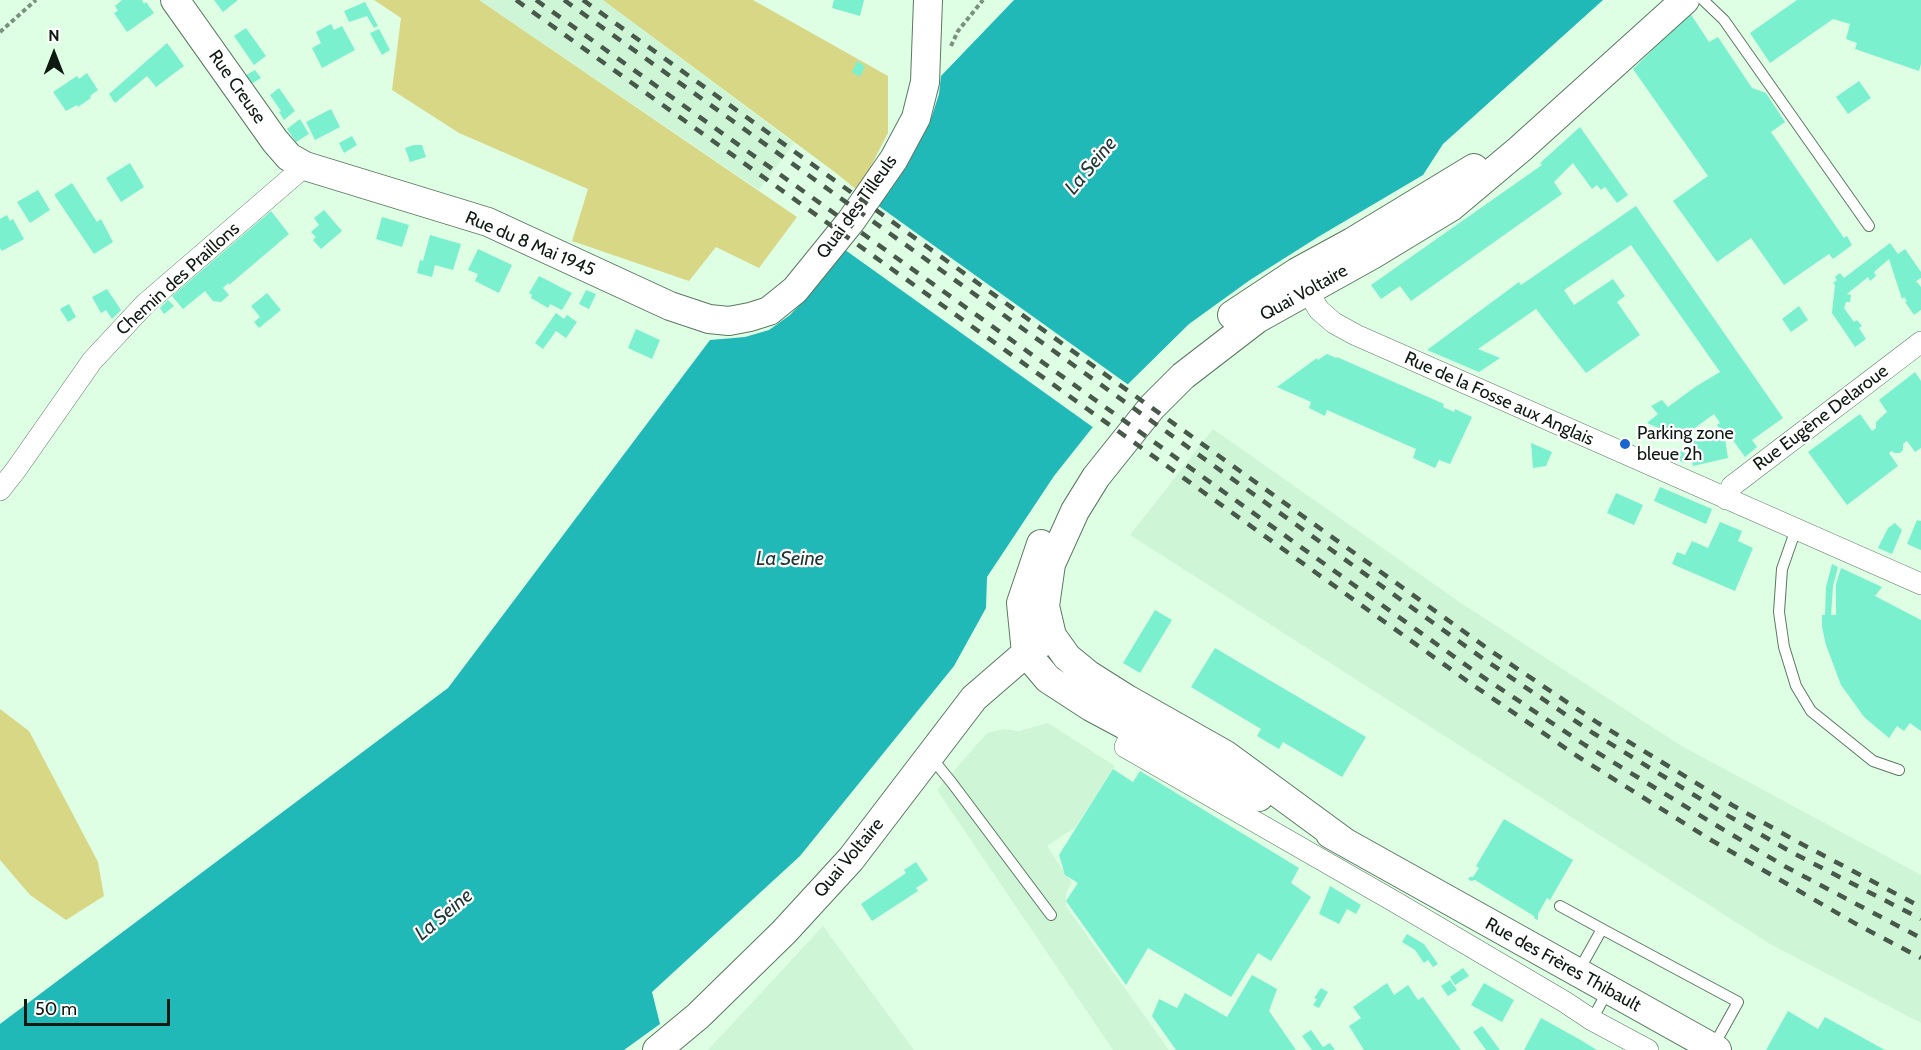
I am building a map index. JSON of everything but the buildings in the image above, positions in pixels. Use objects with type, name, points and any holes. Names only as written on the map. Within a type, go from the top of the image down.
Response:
[{"type":"street","name":"Rue Creuse","points":[[175,0],[275,141],[289,156],[305,166]]},
{"type":"street","name":"Quai des Tilleuls","points":[[683,311],[709,319],[729,321],[770,311],[795,290],[851,221],[894,159],[916,118],[925,82],[928,0]]},
{"type":"street","name":"Quai Voltaire","points":[[657,1050],[698,1016],[784,932],[851,859],[974,698],[1026,653],[1052,636],[1045,606],[1051,564],[1075,511],[1119,446],[1152,407],[1183,376],[1361,237],[1473,169],[1556,99],[1661,0]]},
{"type":"street","name":"Quai Voltaire","points":[[1026,653],[1021,603],[1042,540],[1068,494],[1105,440],[1164,373],[1225,319],[1302,282],[1372,255],[1451,207],[1520,149],[1685,0]]},
{"type":"street","name":"Rue du 8 Mai 1945","points":[[305,166],[488,222],[538,247],[683,311]]},
{"type":"street","name":"Chemin des Praillons","points":[[0,490],[92,361],[137,312],[305,166]]},
{"type":"street","name":"Rue de la Fosse aux Anglais","points":[[1302,282],[1319,310],[1334,323],[1356,335],[1921,584]]},
{"type":"street","name":"Rue Eugène Delaroue","points":[[1726,499],[1732,486],[1921,342]]},
{"type":"street","name":"Rue des Frères Thibault","points":[[1052,636],[1066,657],[1138,719],[1346,843],[1403,891],[1592,1020],[1648,1050]]},
{"type":"street","name":"Rue des Frères Thibault","points":[[1026,653],[1048,679],[1091,707],[1138,719]]},
{"type":"street","name":"Rue des Frères Thibault","points":[[1138,719],[1125,747],[1403,891],[1578,973],[1715,1049]]},
{"type":"lane","points":[[1703,0],[1724,20],[1869,226]]},
{"type":"lane","points":[[1796,529],[1782,569],[1779,612],[1784,647],[1796,686],[1811,711],[1873,761],[1899,770]]},
{"type":"lane","points":[[930,756],[1051,915]]},
{"type":"lane","points":[[1560,906],[1738,1002],[1715,1049]]},
{"type":"lane","points":[[1578,973],[1602,929]]},
{"type":"lane","points":[[1592,1020],[1608,990]]},
{"type":"path","points":[[0,32],[36,0]]},
{"type":"path","points":[[949,50],[958,31],[983,0]]},
{"type":"shaded area","points":[[374,0],[479,0],[797,217],[759,268],[716,247],[689,281],[572,241],[588,189],[459,133],[392,90],[401,18]]},
{"type":"shaded area","points":[[479,0],[603,0],[794,143],[759,190]]},
{"type":"shaded area","points":[[603,0],[753,0],[888,76],[888,133],[858,191],[836,173]]},
{"type":"shaded area","points":[[1213,429],[1461,603],[1680,745],[1921,875],[1921,1023],[1770,944],[1130,535]]},
{"type":"shaded area","points":[[0,709],[29,731],[98,862],[104,896],[66,920],[30,895],[0,860]]},
{"type":"shaded area","points":[[1048,723],[1115,766],[1076,827],[1047,846],[1072,883],[1066,893],[1066,906],[1169,1050],[1113,1050],[937,790],[987,733],[1004,729],[1019,731]]},
{"type":"shaded area","points":[[823,926],[914,1050],[708,1050]]},
{"type":"water","name":"La Seine","points":[[1014,0],[1603,0],[1443,144],[1423,175],[1250,280],[1189,324],[1123,389],[1054,476],[987,577],[986,608],[954,666],[800,856],[652,992],[660,1024],[624,1050],[0,1050],[0,1024],[448,688],[710,340],[745,337],[769,330],[790,315],[812,292],[920,141],[932,116],[939,94],[941,76]]},
{"type":"pier","points":[[873,202],[1130,386],[1094,428],[841,247]]},
{"type":"railway","points":[[516,0],[1470,683],[1577,756],[1711,840],[1858,925],[1921,958]]},
{"type":"railway","points":[[536,0],[1477,673],[1585,745],[1786,867],[1921,938]]},
{"type":"railway","points":[[564,0],[1485,660],[1593,733],[1725,814],[1793,853],[1921,919]]},
{"type":"railway","points":[[583,0],[1491,651],[1598,723],[1732,805],[1921,907]]},
{"type":"place","name":"Parking zone bleue 2h","points":[[1625,444]]}]
